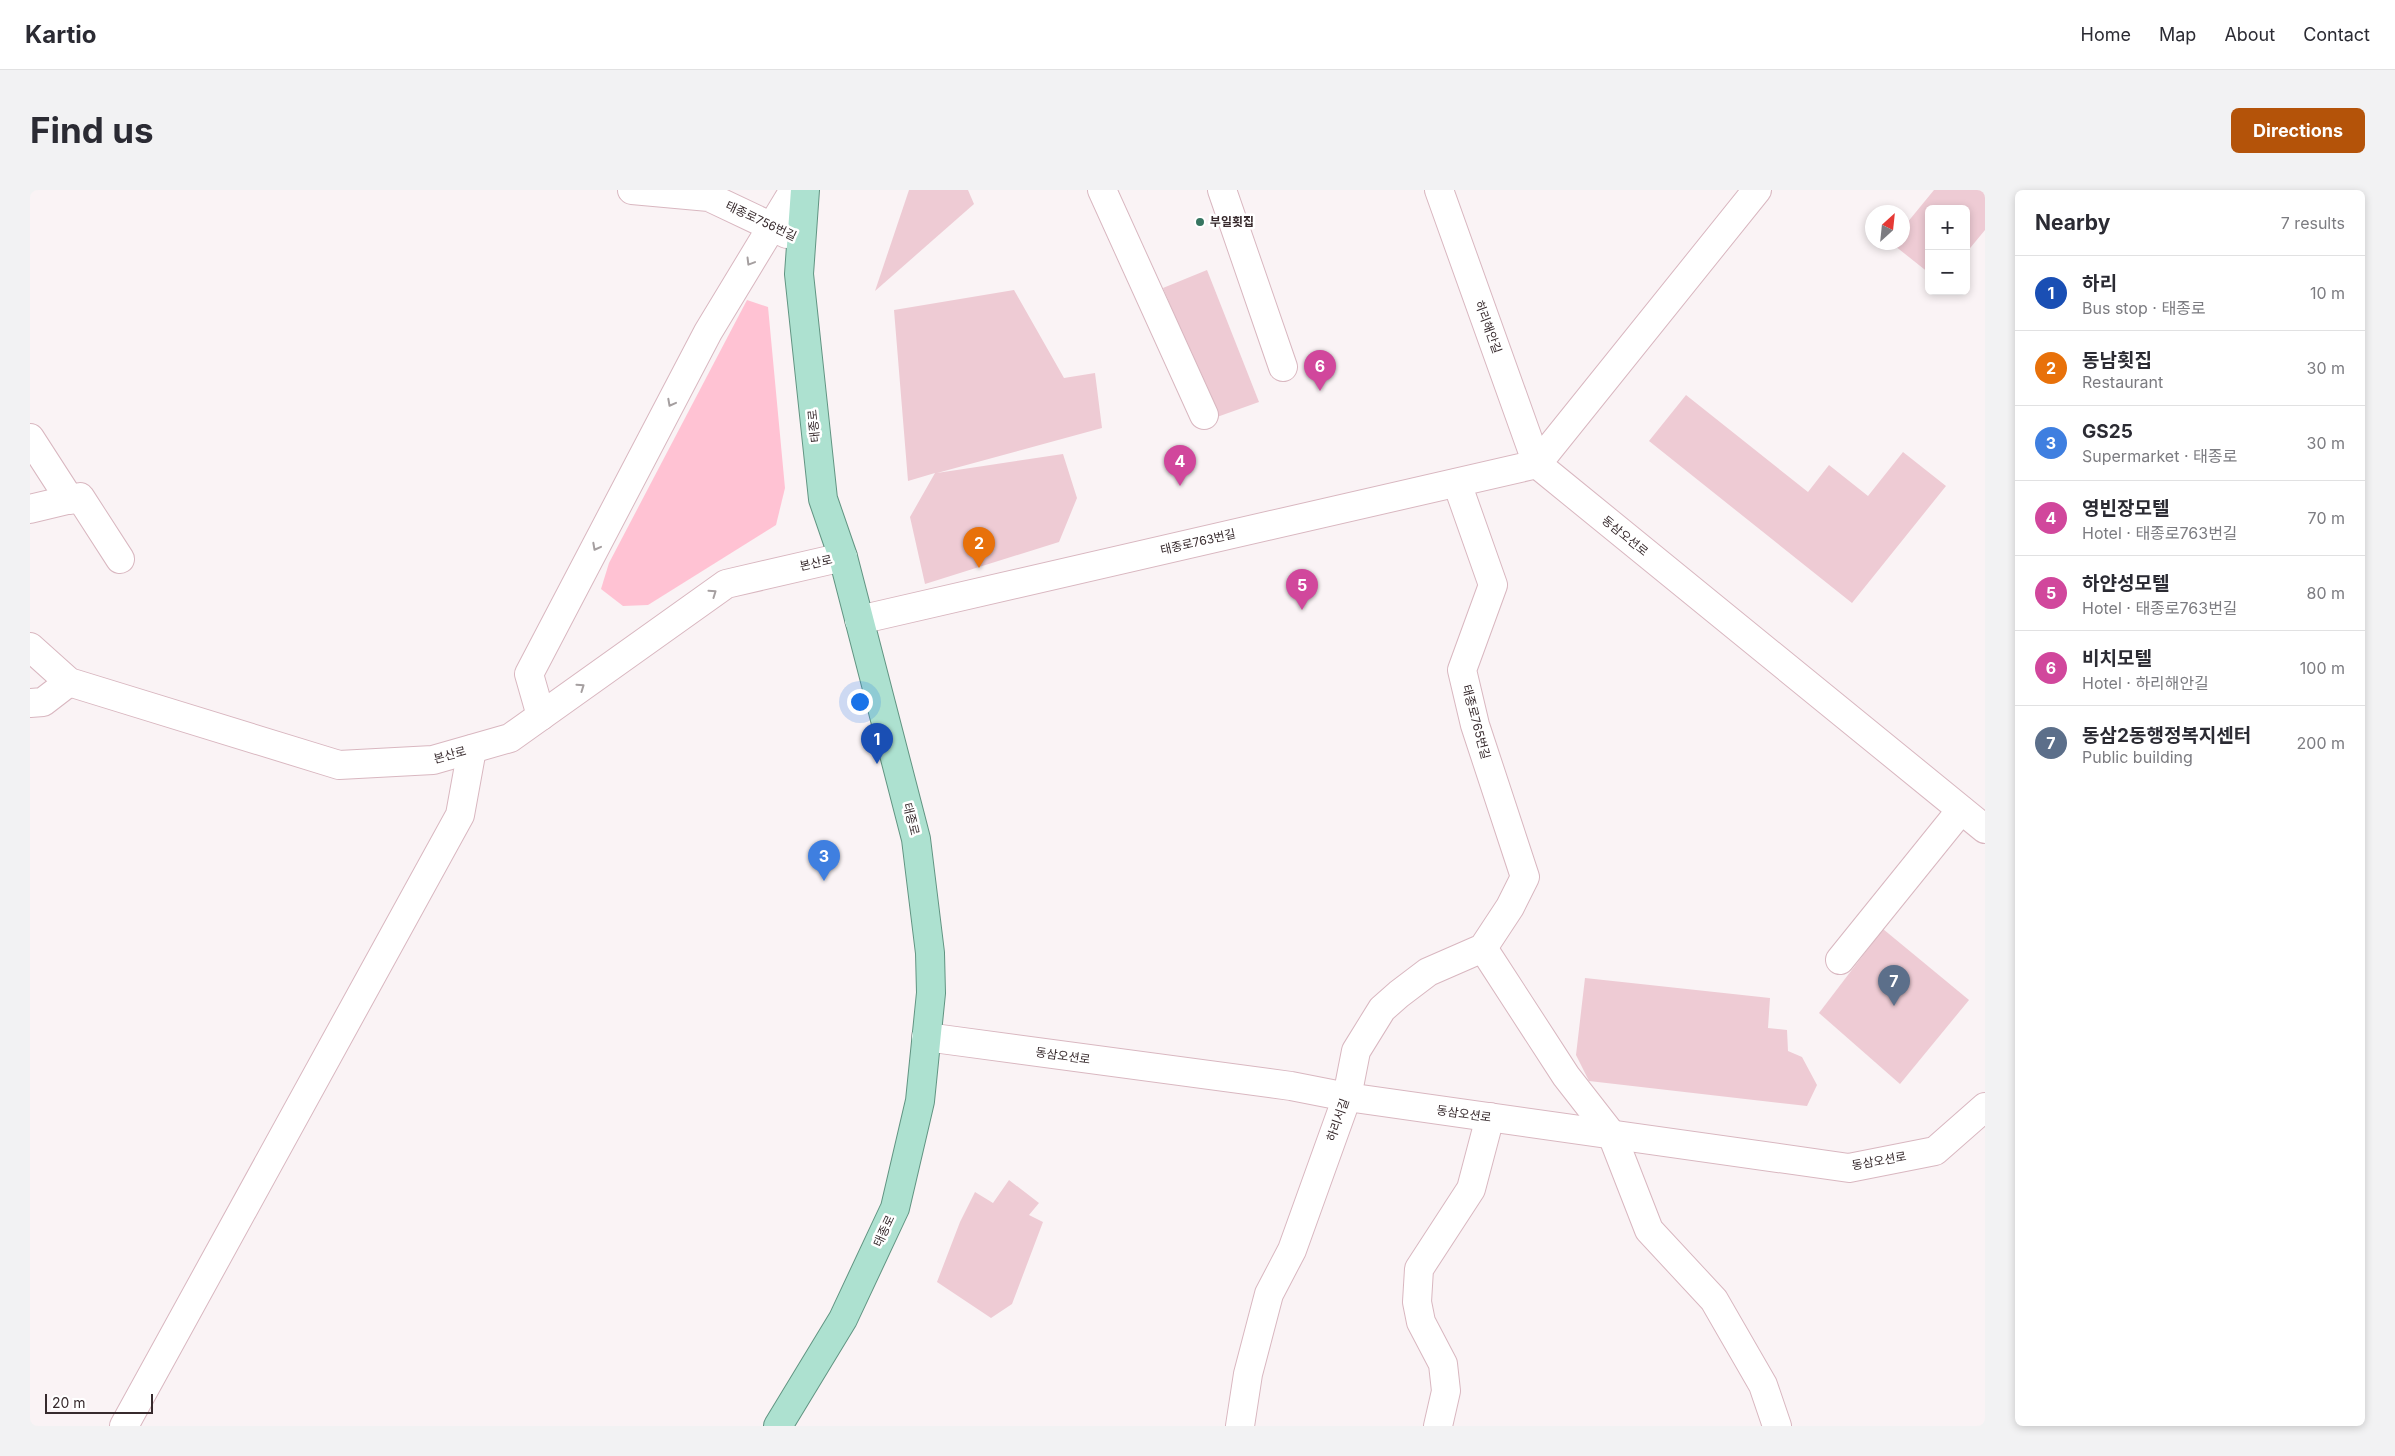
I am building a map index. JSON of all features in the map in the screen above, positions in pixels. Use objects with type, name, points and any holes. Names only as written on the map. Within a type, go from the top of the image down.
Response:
[{"type":"main road","name":"태종로","points":[[778,1426],[843,1319],[896,1208],[920,1101],[931,993],[930,953],[916,840],[843,557],[823,499],[799,274],[805,190]]},
{"type":"street","name":"태종로756번길","points":[[632,190],[709,197],[745,212],[771,228],[801,240]]},
{"type":"street","points":[[541,716],[530,674],[708,332],[794,190]]},
{"type":"street","points":[[1102,190],[1204,415]]},
{"type":"street","points":[[1222,190],[1283,368]]},
{"type":"street","name":"하리해안길","points":[[1439,190],[1537,464]]},
{"type":"street","points":[[1537,464],[1757,190]]},
{"type":"street","points":[[30,438],[70,500]]},
{"type":"street","name":"태종로763번길","points":[[859,620],[1537,464]]},
{"type":"street","name":"동삼오션로","points":[[1537,464],[1985,829]]},
{"type":"street","name":"태종로765번길","points":[[1457,483],[1493,585],[1462,670],[1474,725],[1525,877],[1510,906],[1483,948]]},
{"type":"street","points":[[30,509],[80,497],[120,559]]},
{"type":"street","name":"본산로","points":[[30,647],[69,682],[339,765],[433,760],[510,738],[726,584],[843,557]]},
{"type":"street","points":[[30,703],[43,702],[69,682]]},
{"type":"street","points":[[124,1426],[460,815],[472,749]]},
{"type":"street","points":[[1840,960],[1961,810]]},
{"type":"street","points":[[1483,948],[1566,1076],[1612,1135],[1650,1230],[1714,1300],[1763,1385],[1777,1426]]},
{"type":"street","name":"하리서길","points":[[1240,1426],[1248,1374],[1268,1294],[1292,1250],[1347,1097],[1356,1051],[1382,1009],[1428,972],[1483,948]]},
{"type":"street","name":"동삼오션로","points":[[926,1037],[1291,1086],[1347,1097],[1849,1168],[1935,1151],[1985,1107]]},
{"type":"street","points":[[1438,1426],[1446,1391],[1443,1364],[1421,1322],[1417,1302],[1419,1269],[1471,1189],[1490,1117]]},
{"type":"shaded area","points":[[747,300],[768,307],[785,488],[776,525],[648,605],[623,606],[601,589],[609,563]]},
{"type":"building","points":[[909,190],[968,190],[974,204],[875,291]]},
{"type":"building","points":[[1934,190],[1985,190],[1985,230],[1970,248],[1970,205],[1925,205],[1925,270],[1900,250],[1910,250],[1910,219]]},
{"type":"building","points":[[1207,270],[1259,402],[1217,417],[1163,288]]},
{"type":"building","points":[[1014,290],[1064,378],[1095,373],[1102,428],[937,473],[1063,454],[1077,498],[1059,542],[925,584],[910,517],[935,473],[908,481],[894,310]]},
{"type":"building","points":[[1686,395],[1808,492],[1829,465],[1868,496],[1903,452],[1946,486],[1852,603],[1649,441]]},
{"type":"building","points":[[1883,929],[1969,1000],[1900,1084],[1819,1013]]},
{"type":"building","points":[[1585,978],[1770,998],[1768,1028],[1787,1030],[1788,1051],[1802,1057],[1817,1085],[1807,1106],[1589,1081],[1576,1055]]},
{"type":"building","points":[[1009,1180],[1039,1203],[1029,1215],[1043,1222],[1012,1304],[991,1318],[937,1282],[960,1222],[975,1192],[993,1203]]},
{"type":"place","name":"부일횟집","points":[[1200,222]]},
{"type":"place","name":"비치모텔","points":[[1320,391]]},
{"type":"place","name":"영빈장모텔","points":[[1180,486]]},
{"type":"place","name":"동남횟집","points":[[979,568]]},
{"type":"place","name":"하얀성모텔","points":[[1302,610]]},
{"type":"place","name":"하리","points":[[877,764]]},
{"type":"place","name":"GS25","points":[[824,881]]},
{"type":"place","name":"동삼2동행정복지센터","points":[[1894,1006]]}]
